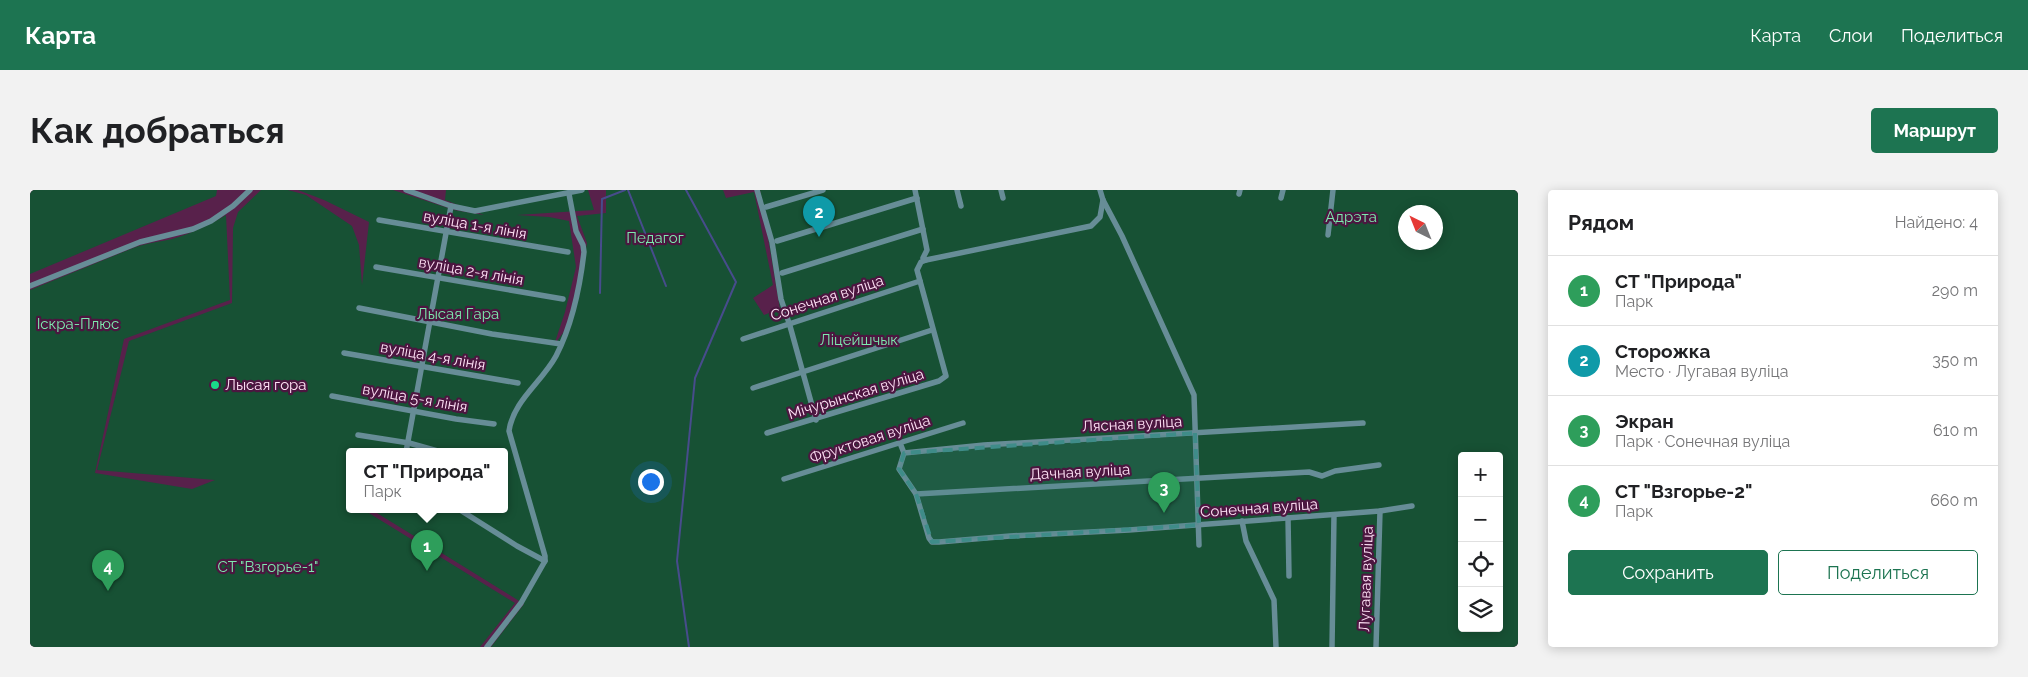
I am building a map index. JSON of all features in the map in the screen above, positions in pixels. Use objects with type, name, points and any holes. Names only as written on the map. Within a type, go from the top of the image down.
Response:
[{"type":"street","points":[[30,286],[140,242],[193,229],[211,221],[233,206],[250,190]]},
{"type":"street","points":[[406,190],[451,206],[475,211],[582,190]]},
{"type":"street","points":[[758,190],[772,242],[781,299],[816,420]]},
{"type":"street","points":[[766,207],[823,190]]},
{"type":"street","points":[[915,190],[927,250],[923,258],[926,260]]},
{"type":"street","points":[[957,190],[961,206]]},
{"type":"street","points":[[1001,190],[1003,198]]},
{"type":"street","points":[[1100,190],[1194,395],[1199,545]]},
{"type":"street","points":[[1282,198],[1283,190]]},
{"type":"street","points":[[1328,235],[1332,190]]},
{"type":"street","points":[[487,647],[521,603],[545,561],[509,432],[510,423],[528,391],[555,358],[568,329],[584,252],[583,245],[576,231],[569,194]]},
{"type":"street","points":[[777,241],[917,198]]},
{"type":"street","points":[[753,388],[932,330],[917,270],[921,262],[1091,226],[1100,217],[1103,200]]},
{"type":"street","points":[[407,448],[451,206]]},
{"type":"street","name":"вуліца 1-я лінія","points":[[379,220],[568,252]]},
{"type":"street","points":[[782,273],[923,229]]},
{"type":"street","name":"вуліца 2-я лінія","points":[[376,267],[563,299]]},
{"type":"street","name":"Сонечная вуліца","points":[[743,339],[789,322],[799,321],[920,281]]},
{"type":"street","points":[[359,308],[561,344]]},
{"type":"street","name":"Мічурынская вуліца","points":[[768,434],[945,378],[946,372],[932,330]]},
{"type":"street","name":"вуліца 4-я лінія","points":[[344,353],[518,383]]},
{"type":"street","name":"вуліца 5-я лінія","points":[[332,396],[415,412],[494,424]]},
{"type":"street","name":"Фруктовая вуліца","points":[[784,479],[963,423]]},
{"type":"street","name":"Лясная вуліца","points":[[904,453],[984,445],[1363,423]]},
{"type":"street","points":[[358,435],[409,443],[427,448]]},
{"type":"street","points":[[900,443],[904,453],[899,469],[916,494]]},
{"type":"street","name":"Дачная вуліца","points":[[916,494],[1309,472],[1322,476],[1379,465]]},
{"type":"street","name":"Сонечная вуліца","points":[[916,494],[929,538],[932,542],[1380,512],[1412,506]]},
{"type":"street","name":"Лугавая вуліца","points":[[1376,647],[1380,512]]},
{"type":"street","points":[[465,513],[545,561]]},
{"type":"street","points":[[1332,647],[1334,515]]},
{"type":"street","points":[[1288,518],[1289,576]]},
{"type":"street","points":[[1242,521],[1249,547],[1274,600],[1276,647]]},
{"type":"highlighted area","points":[[1195,433],[1199,525],[932,542],[916,494],[899,469],[904,453]]},
{"type":"green space","points":[[30,190],[217,190],[216,196],[30,274]]},
{"type":"green space","points":[[261,190],[288,190],[306,195],[352,226],[359,245],[362,285],[369,222],[324,200],[298,190],[393,190],[454,210],[484,215],[445,200],[446,190],[588,190],[594,210],[517,215],[549,217],[569,221],[576,267],[565,312],[554,345],[572,321],[587,243],[577,216],[606,213],[606,190],[723,190],[726,198],[754,192],[773,285],[753,298],[764,315],[780,309],[760,190],[1518,190],[1518,647],[491,647],[524,604],[377,513],[508,513],[508,448],[346,448],[346,513],[369,513],[515,603],[480,647],[30,647],[30,290],[133,248],[186,234],[226,215],[230,300],[124,339],[95,473],[192,489],[215,480],[97,470],[129,341],[232,303],[233,228],[238,212]]},
{"type":"waterway","points":[[600,293],[602,199],[625,190]]},
{"type":"waterway","points":[[628,190],[666,286]]},
{"type":"waterway","points":[[686,190],[736,282],[695,378],[677,561],[689,647]]},
{"type":"place","name":"Сторожка","points":[[819,237]]},
{"type":"place","name":"Лысая гора","points":[[215,385]]},
{"type":"place","name":"Экран","points":[[1164,513]]},
{"type":"place","name":"СТ \"Природа\"","points":[[427,571]]},
{"type":"place","name":"СТ \"Взгорье-2\"","points":[[108,591]]},
{"type":"park label","name":"Адрэта","points":[[1351,217]]},
{"type":"park label","name":"Педагог","points":[[655,238]]},
{"type":"park label","name":"Лысая Гара","points":[[458,314]]},
{"type":"park label","name":"Іскра-Плюс","points":[[78,324]]},
{"type":"park label","name":"Ліцейшчык","points":[[859,340]]},
{"type":"park label","name":"СТ \"Взгорье-1\"","points":[[268,567]]}]
